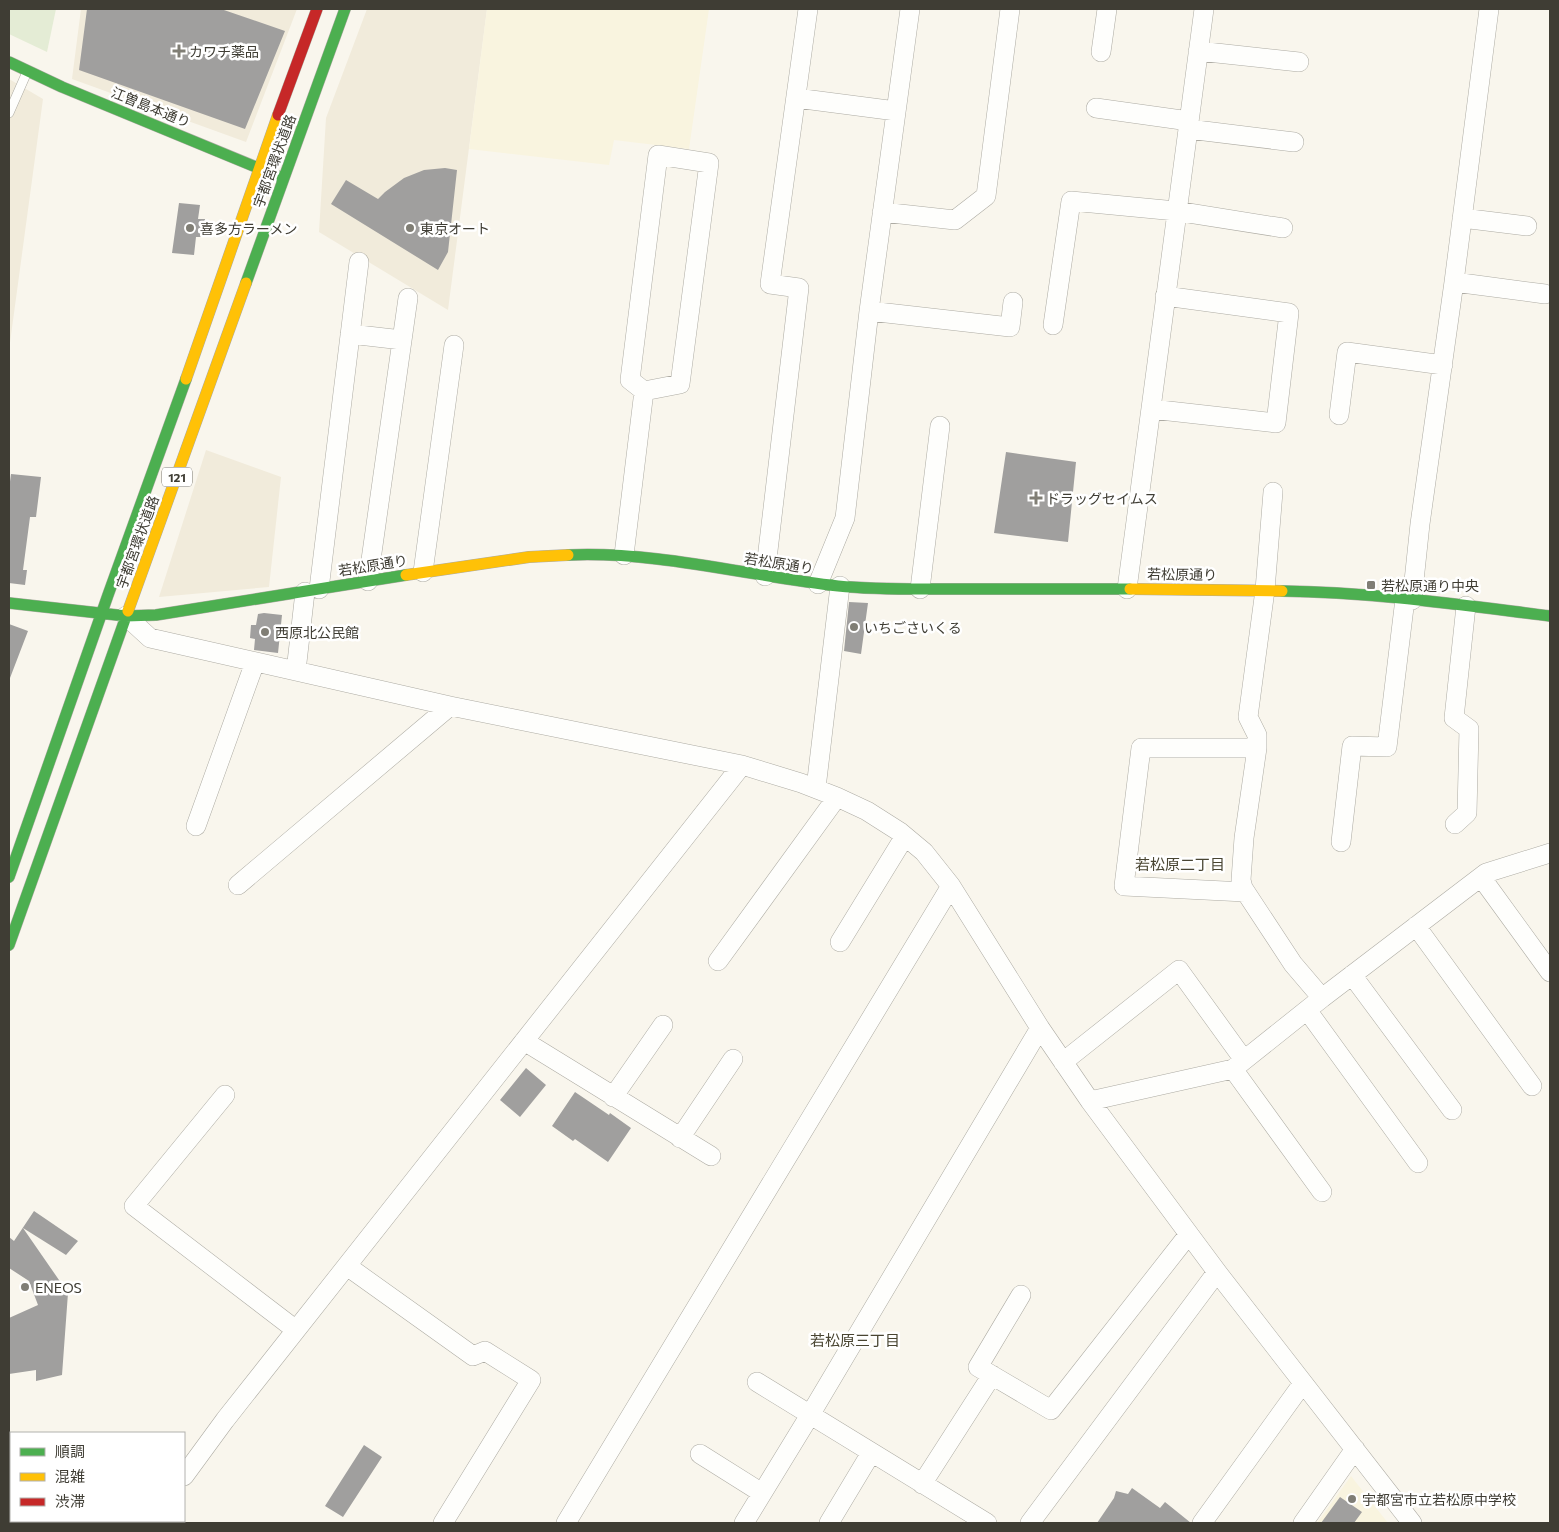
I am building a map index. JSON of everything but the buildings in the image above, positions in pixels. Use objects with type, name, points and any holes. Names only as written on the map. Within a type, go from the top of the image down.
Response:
[{"type":"main road","name":"宇都宮環状道路","points":[[9,877],[317,9]]},
{"type":"main road","name":"宇都宮環状道路","points":[[9,945],[345,9]]},
{"type":"main road","name":"江曽島本通り","points":[[9,62],[283,178]]},
{"type":"main road","name":"若松原通り","points":[[9,603],[126,616],[156,615],[422,572],[529,557],[596,554],[624,555],[682,562],[840,586],[920,589],[1265,590],[1329,592],[1550,616]]},
{"type":"street","points":[[766,576],[799,288],[770,284],[808,9]]},
{"type":"street","points":[[818,584],[846,518],[869,312],[910,9]]},
{"type":"street","points":[[882,212],[955,220],[986,196],[1010,9]]},
{"type":"street","points":[[1101,52],[1107,9]]},
{"type":"street","points":[[1127,589],[1204,9]]},
{"type":"street","points":[[1341,842],[1352,746],[1387,747],[1443,365],[1490,9]]},
{"type":"street","points":[[1198,50],[1299,62]]},
{"type":"street","points":[[796,98],[896,111]]},
{"type":"street","points":[[1096,108],[1294,142]]},
{"type":"street","points":[[658,155],[709,163],[680,384],[644,390],[630,380],[658,155]]},
{"type":"street","points":[[1053,325],[1072,201],[1176,211],[1283,228]]},
{"type":"street","points":[[1462,218],[1527,226]]},
{"type":"street","points":[[296,671],[312,591],[359,262]]},
{"type":"street","points":[[1454,282],[1545,294]]},
{"type":"street","points":[[1151,409],[1276,423],[1289,313],[1165,296]]},
{"type":"street","points":[[368,582],[408,298]]},
{"type":"street","points":[[869,312],[1010,327],[1014,302]]},
{"type":"street","points":[[350,334],[402,340]]},
{"type":"street","points":[[422,572],[454,345]]},
{"type":"street","points":[[1339,415],[1347,352],[1443,365]]},
{"type":"street","points":[[624,555],[644,390]]},
{"type":"street","points":[[920,589],[940,426]]},
{"type":"street","points":[[1273,492],[1265,590],[1248,716],[1257,735],[1257,748],[1244,838],[1241,880],[1242,888],[1293,964],[1322,998]]},
{"type":"street","points":[[816,788],[840,586]]},
{"type":"street","points":[[1455,824],[1467,813],[1469,729],[1454,718],[1466,606]]},
{"type":"street","points":[[126,616],[150,638],[450,706],[742,765],[816,788],[837,797],[868,811],[905,836],[924,852],[951,886],[1040,1028],[1090,1101],[1217,1272],[1412,1523]]},
{"type":"street","points":[[196,826],[255,662]]},
{"type":"street","points":[[238,885],[450,706]]},
{"type":"street","points":[[1245,892],[1124,886],[1141,748],[1257,748]]},
{"type":"street","points":[[185,1475],[225,1420],[742,765]]},
{"type":"street","points":[[718,961],[837,797]]},
{"type":"street","points":[[840,942],[905,836]]},
{"type":"street","points":[[1090,1101],[1239,1065],[1322,998],[1486,873],[1550,853]]},
{"type":"street","points":[[1481,877],[1550,972]]},
{"type":"street","points":[[566,1523],[951,886]]},
{"type":"street","points":[[1416,926],[1532,1086]]},
{"type":"street","points":[[1063,1062],[1179,970],[1322,1192]]},
{"type":"street","points":[[1352,975],[1452,1110]]},
{"type":"street","points":[[1308,1010],[1418,1163]]},
{"type":"street","points":[[613,1097],[663,1025]]},
{"type":"street","points":[[744,1523],[1040,1028]]},
{"type":"street","points":[[524,1042],[711,1156]]},
{"type":"street","points":[[680,1138],[733,1059]]},
{"type":"street","points":[[225,1094],[134,1206],[296,1330]]},
{"type":"street","points":[[1021,1295],[978,1368],[1051,1410],[1189,1234]]},
{"type":"street","points":[[347,1266],[473,1356],[485,1351],[531,1380],[443,1523]]},
{"type":"street","points":[[1030,1523],[1217,1272]]},
{"type":"street","points":[[922,1484],[992,1375]]},
{"type":"street","points":[[757,1382],[987,1523]]},
{"type":"street","points":[[1202,1523],[1303,1383]]},
{"type":"street","points":[[1302,1523],[1355,1449]]},
{"type":"street","points":[[830,1523],[871,1453]]},
{"type":"street","points":[[700,1454],[762,1493]]},
{"type":"lane","points":[[9,113],[27,71]]},
{"type":"shaded area","name":"カワチ薬品","points":[[81,9],[297,9],[246,142],[72,79]]},
{"type":"shaded area","name":"東京オート","points":[[367,9],[487,9],[448,310],[319,232],[326,118]]},
{"type":"shaded area","points":[[487,9],[709,9],[689,149],[614,140],[609,165],[469,149]]},
{"type":"shaded area","points":[[9,79],[43,99],[9,350]]},
{"type":"shaded area","points":[[206,450],[281,477],[269,587],[159,597]]},
{"type":"shaded area","name":"宇都宮市立若松原中学校","points":[[1351,1476],[1388,1523],[1317,1523]]},
{"type":"green space","points":[[9,9],[56,9],[47,52],[9,34]]},
{"type":"traffic: fast","points":[[246,283],[345,9]]},
{"type":"traffic: fast","points":[[9,62],[62,87],[280,177]]},
{"type":"traffic: fast","points":[[9,877],[186,379]]},
{"type":"traffic: fast","points":[[568,555],[602,555],[670,560],[804,582],[882,589],[1130,589]]},
{"type":"traffic: fast","points":[[9,603],[126,616],[156,615],[406,575]]},
{"type":"traffic: fast","points":[[1282,591],[1383,596],[1550,616]]},
{"type":"traffic: fast","points":[[9,945],[128,611]]},
{"type":"traffic: slow","points":[[186,379],[278,115]]},
{"type":"traffic: slow","points":[[128,611],[246,283]]},
{"type":"traffic: slow","points":[[406,575],[529,557],[568,555]]},
{"type":"traffic: slow","points":[[1130,589],[1282,591]]},
{"type":"traffic: jam","points":[[278,115],[317,9]]},
{"type":"place","name":"カワチ薬品","points":[[179,51]]},
{"type":"place","name":"喜多方ラーメン","points":[[190,228]]},
{"type":"place","name":"東京オート","points":[[410,228]]},
{"type":"place","name":"ドラッグセイムス","points":[[1036,498]]},
{"type":"place","name":"若松原通り中央","points":[[1371,585]]},
{"type":"place","name":"いちごさいくる","points":[[854,627]]},
{"type":"place","name":"西原北公民館","points":[[265,632]]},
{"type":"place","name":"ENEOS","points":[[25,1287]]},
{"type":"place","name":"宇都宮市立若松原中学校","points":[[1352,1499]]},
{"type":"district","name":"若松原二丁目","points":[[1180,864]]},
{"type":"district","name":"若松原三丁目","points":[[855,1340]]}]
